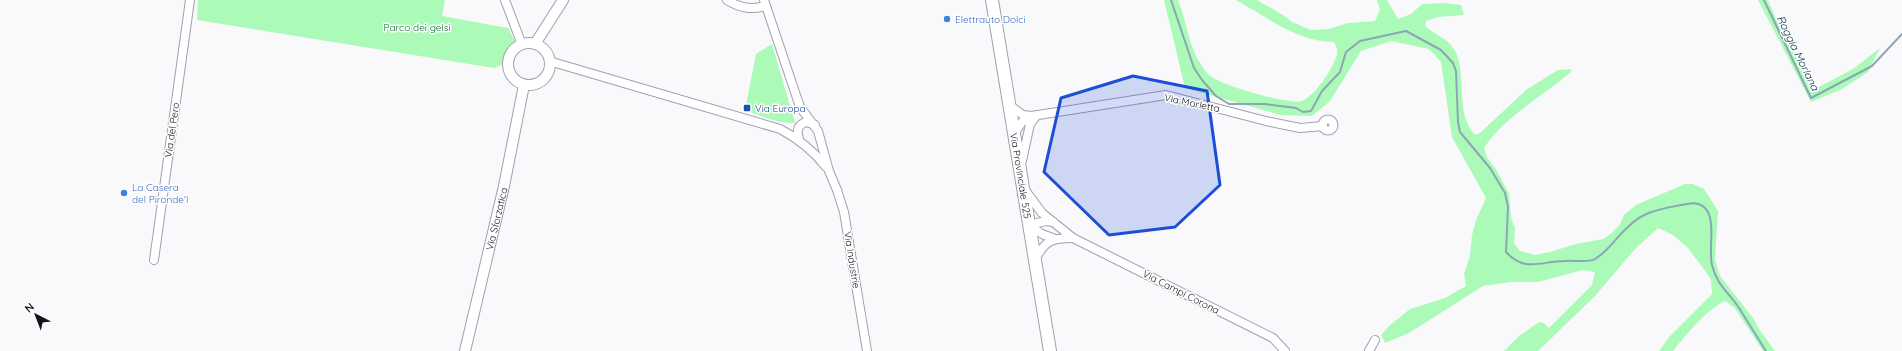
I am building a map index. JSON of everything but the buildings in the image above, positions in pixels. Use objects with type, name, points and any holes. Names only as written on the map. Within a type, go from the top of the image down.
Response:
[{"type":"main road","name":"Via Provinciale 525","points":[[992,0],[1050,351]]},
{"type":"street","name":"Via del Pero","points":[[154,260],[190,0]]},
{"type":"street","points":[[505,0],[522,44]]},
{"type":"street","points":[[535,44],[563,0]]},
{"type":"street","points":[[727,0],[741,7],[756,9],[764,3]]},
{"type":"street","name":"Via Industrie","points":[[764,3],[800,107],[800,126],[797,131],[801,141],[816,154],[829,171]]},
{"type":"street","points":[[522,44],[535,44],[542,48],[549,61],[548,73],[544,79],[531,85],[524,85],[514,79],[508,69],[510,54],[522,44]]},
{"type":"street","points":[[549,61],[780,129],[801,141],[813,142],[816,138],[817,128],[807,122],[800,126],[780,129]]},
{"type":"street","name":"Via Sforzatica","points":[[465,351],[504,186],[524,85]]},
{"type":"street","name":"Via Morletta","points":[[1034,116],[1166,95],[1266,121],[1300,128],[1323,126]]},
{"type":"street","points":[[1009,105],[1023,115],[1034,116]]},
{"type":"street","name":"Via Industrie","points":[[800,107],[817,128],[829,171],[844,212],[867,351]]},
{"type":"street","points":[[1014,134],[1022,122],[1034,116]]},
{"type":"street","points":[[1020,170],[1026,134],[1034,116]]},
{"type":"street","name":"Via Campi Corona","points":[[1023,187],[1042,213],[1073,238],[1272,338],[1285,351]]},
{"type":"street","points":[[1029,225],[1046,221],[1054,223]]},
{"type":"street","name":"Via Campi Corona","points":[[1029,225],[1042,234],[1055,239],[1073,238]]},
{"type":"street","points":[[1035,260],[1044,246],[1055,239]]},
{"type":"street","points":[[1369,351],[1375,340]]},
{"type":"highlighted area","points":[[1133,76],[1207,91],[1220,185],[1175,227],[1109,235],[1044,172],[1061,98]]},
{"type":"green space","name":"Parco dei gelsi","points":[[198,0],[445,0],[442,16],[508,28],[516,43],[510,51],[506,63],[494,68],[197,20]]},
{"type":"green space","points":[[1164,0],[1178,0],[1193,48],[1202,66],[1209,75],[1239,89],[1283,100],[1295,101],[1302,101],[1307,98],[1324,80],[1336,58],[1337,49],[1334,42],[1307,38],[1295,33],[1271,21],[1236,0],[1257,0],[1292,22],[1311,30],[1329,29],[1348,23],[1375,21],[1380,10],[1377,0],[1387,0],[1398,19],[1411,14],[1422,4],[1444,3],[1461,5],[1464,15],[1438,17],[1426,21],[1425,26],[1448,42],[1454,49],[1458,58],[1460,69],[1465,116],[1475,135],[1480,133],[1526,90],[1558,70],[1571,69],[1571,72],[1560,81],[1513,116],[1502,126],[1484,148],[1487,157],[1497,171],[1509,194],[1511,218],[1515,228],[1514,243],[1520,251],[1535,255],[1576,244],[1603,239],[1612,233],[1620,224],[1624,215],[1636,205],[1685,184],[1693,184],[1704,189],[1718,211],[1715,260],[1720,276],[1753,318],[1775,351],[1763,351],[1735,308],[1725,301],[1704,316],[1673,351],[1659,351],[1670,336],[1712,294],[1711,279],[1688,248],[1673,235],[1658,228],[1636,248],[1594,297],[1538,351],[1504,351],[1518,337],[1539,322],[1544,323],[1549,328],[1592,285],[1595,272],[1583,270],[1538,282],[1511,282],[1483,286],[1409,333],[1385,343],[1381,335],[1389,326],[1410,309],[1445,298],[1466,286],[1464,274],[1470,256],[1472,235],[1476,220],[1486,198],[1452,137],[1441,62],[1429,49],[1391,41],[1361,51],[1330,101],[1312,116],[1281,115],[1185,88]]},
{"type":"green space","points":[[1758,0],[1768,0],[1782,33],[1815,89],[1853,69],[1880,48],[1868,72],[1842,89],[1811,102]]},
{"type":"green space","points":[[772,44],[795,123],[775,121],[745,110],[756,54]]},
{"type":"waterway","points":[[1171,0],[1194,68],[1216,96],[1229,104],[1265,104],[1296,108],[1303,112],[1311,111],[1322,91],[1340,72],[1346,52],[1360,41],[1406,31],[1441,50],[1453,63],[1456,71],[1458,122],[1460,132],[1490,168],[1505,193],[1508,207],[1506,252],[1513,258],[1527,264],[1556,261],[1592,260],[1605,252],[1624,230],[1641,217],[1653,211],[1667,208],[1696,203],[1702,205],[1708,212],[1710,218],[1711,258],[1714,272],[1723,288],[1735,302],[1766,351]]},
{"type":"waterway","name":"Roggia Morlana","points":[[1764,0],[1811,98],[1872,66],[1902,34]]},
{"type":"place","name":"Elettrauto Dolci","points":[[947,19]]},
{"type":"place","name":"Via Europa","points":[[747,108]]},
{"type":"place","name":"La Casera del Pironde'l","points":[[124,193]]}]
